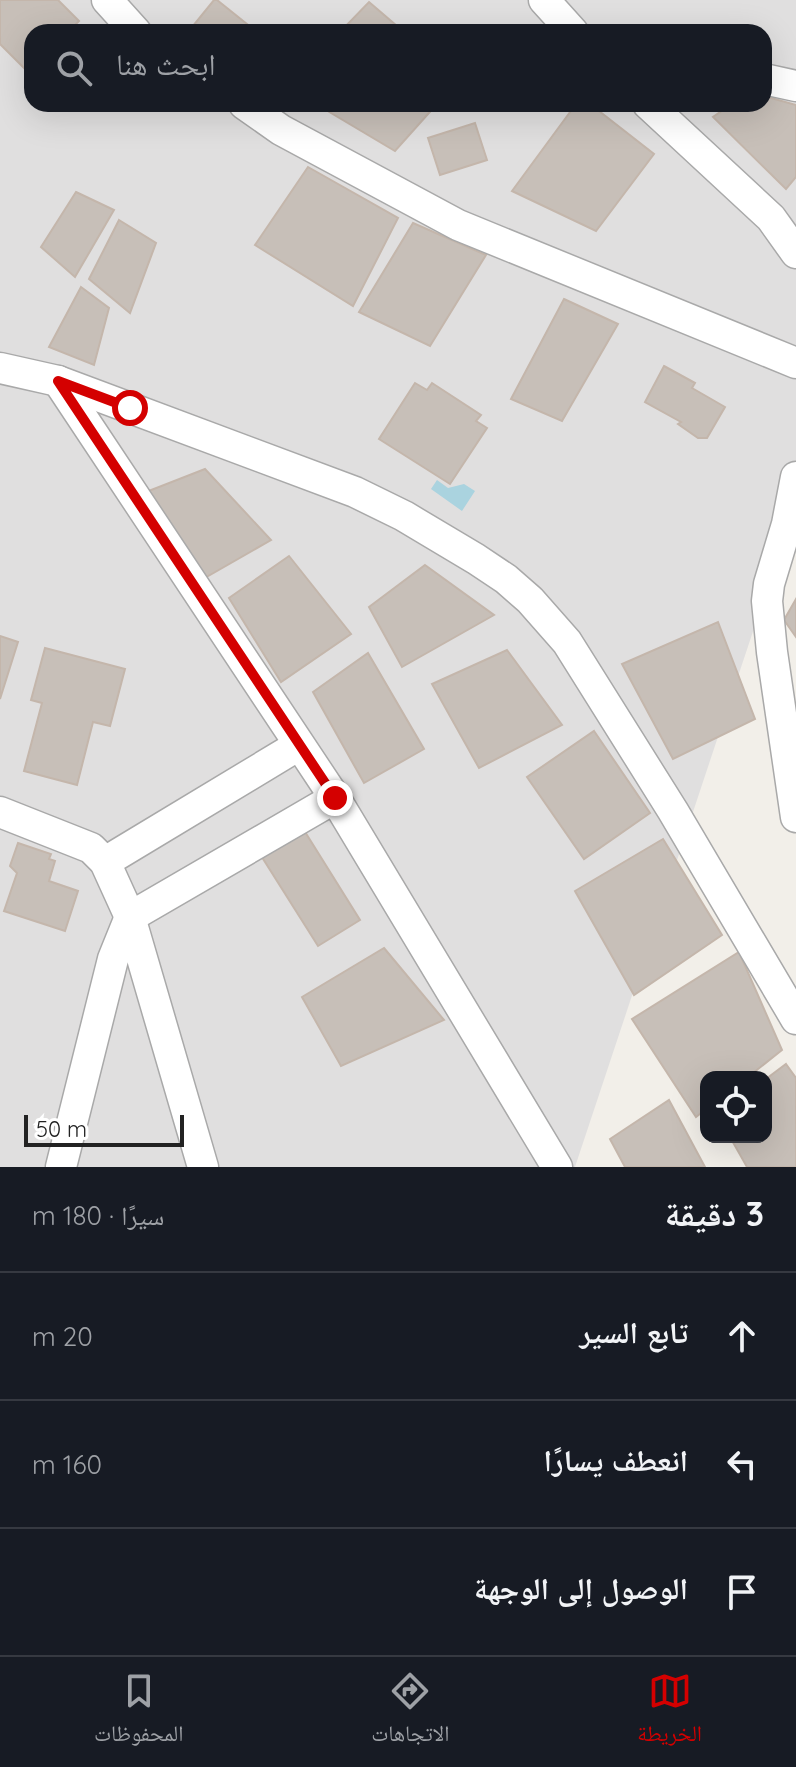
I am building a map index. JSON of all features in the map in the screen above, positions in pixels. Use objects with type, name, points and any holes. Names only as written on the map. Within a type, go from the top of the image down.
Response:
[{"type":"street","points":[[107,0],[128,24]]},
{"type":"street","points":[[544,0],[566,24]]},
{"type":"street","points":[[772,81],[796,86]]},
{"type":"street","points":[[256,112],[289,135],[458,225],[796,363]]},
{"type":"street","points":[[657,112],[771,218],[796,253]]},
{"type":"street","points":[[0,368],[58,381],[355,492],[404,516],[476,559],[519,590],[556,627],[573,650],[796,1019]]},
{"type":"street","points":[[58,381],[335,798],[557,1167]]},
{"type":"street","points":[[796,477],[767,601],[790,739],[796,817]]},
{"type":"street","points":[[105,862],[299,745]]},
{"type":"street","points":[[61,1167],[113,959],[130,917],[335,798]]},
{"type":"street","points":[[0,812],[91,848],[105,862],[130,917],[203,1167]]},
{"type":"shaded area","points":[[0,0],[796,0],[796,502],[575,1167],[0,1167]]},
{"type":"water","points":[[437,480],[448,488],[464,484],[475,491],[462,511],[431,489]]},
{"type":"building","points":[[0,0],[58,0],[79,21],[76,24],[24,24],[24,68],[0,44]]},
{"type":"building","points":[[217,0],[247,24],[194,24]]},
{"type":"building","points":[[369,2],[395,24],[348,24]]},
{"type":"building","points":[[772,98],[796,105],[796,177],[786,189],[713,117],[720,112],[772,112]]},
{"type":"building","points":[[329,112],[430,112],[395,151]]},
{"type":"building","points":[[570,112],[600,112],[654,154],[596,231],[512,191]]},
{"type":"building","points":[[475,123],[487,160],[440,175],[428,138]]},
{"type":"building","points":[[308,167],[398,218],[353,306],[255,245]]},
{"type":"building","points":[[76,192],[114,210],[75,277],[41,247]]},
{"type":"building","points":[[119,220],[156,243],[130,313],[89,279]]},
{"type":"building","points":[[413,223],[486,255],[430,346],[359,312]]},
{"type":"building","points":[[81,287],[109,308],[94,365],[49,347]]},
{"type":"building","points":[[564,299],[618,324],[562,421],[511,399]]},
{"type":"building","points":[[664,366],[695,383],[692,388],[725,407],[707,438],[698,438],[678,424],[681,422],[645,402]]},
{"type":"building","points":[[415,383],[427,390],[432,383],[481,415],[476,421],[487,428],[450,484],[379,439]]},
{"type":"building","points":[[205,469],[271,540],[203,579],[146,492]]},
{"type":"building","points":[[289,556],[351,634],[281,682],[229,598]]},
{"type":"building","points":[[425,565],[494,615],[402,667],[369,607]]},
{"type":"building","points":[[796,599],[796,637],[784,620]]},
{"type":"building","points":[[718,622],[755,719],[673,759],[622,664]]},
{"type":"building","points":[[0,636],[18,642],[0,699]]},
{"type":"building","points":[[45,648],[125,669],[110,726],[93,722],[77,785],[24,771],[42,703],[31,700]]},
{"type":"building","points":[[507,650],[562,725],[479,768],[432,684]]},
{"type":"building","points":[[368,653],[424,749],[364,783],[313,692]]},
{"type":"building","points":[[594,731],[650,813],[584,859],[527,777]]},
{"type":"building","points":[[302,827],[360,920],[318,946],[260,854]]},
{"type":"building","points":[[663,839],[722,935],[634,995],[575,891]]},
{"type":"building","points":[[18,843],[51,854],[49,859],[55,861],[49,881],[78,891],[65,931],[4,911],[17,873],[10,866]]},
{"type":"building","points":[[384,948],[444,1020],[341,1066],[302,997]]},
{"type":"building","points":[[739,952],[782,1050],[756,1071],[700,1071],[700,1114],[696,1117],[632,1019]]},
{"type":"building","points":[[786,1064],[796,1078],[796,1167],[747,1167],[733,1143],[772,1143],[772,1074]]},
{"type":"building","points":[[669,1100],[705,1167],[625,1167],[610,1139]]},
{"type":"route","points":[[130,408],[58,381],[335,798]]}]
